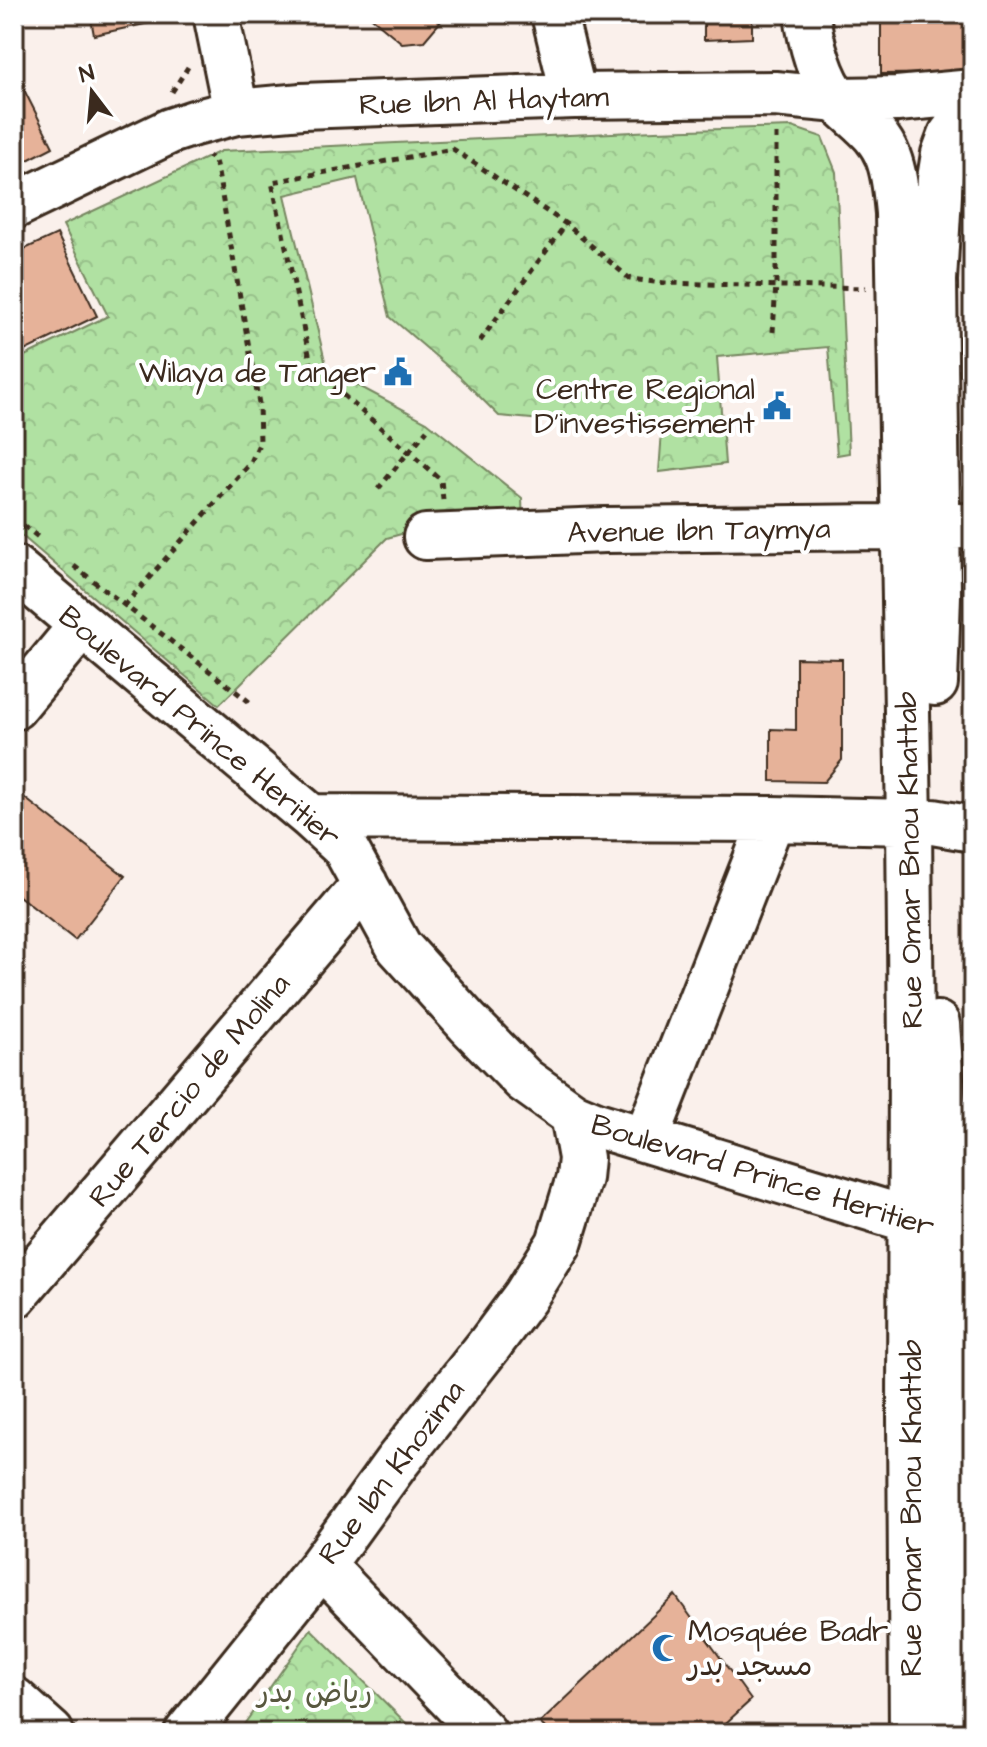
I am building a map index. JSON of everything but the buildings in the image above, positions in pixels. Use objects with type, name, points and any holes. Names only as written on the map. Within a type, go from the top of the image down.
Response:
[{"type":"street","points":[[216,14],[236,112]]},
{"type":"street","points":[[554,14],[574,96]]},
{"type":"street","name":"Rue Omar Bnou Khattab","points":[[807,14],[813,49],[822,71],[838,100],[878,138],[888,156],[894,179],[898,213],[899,289],[938,526]]},
{"type":"street","name":"Rue Ibn Al Haytam","points":[[14,206],[170,131],[236,112],[302,106],[574,96],[775,94],[838,100],[928,98],[973,92]]},
{"type":"street","name":"Rue Omar Bnou Khattab","points":[[947,1733],[948,1476],[942,1230],[911,1051],[938,824],[934,280],[940,179],[951,135],[973,108]]},
{"type":"street","name":"Avenue Ibn Taymya","points":[[436,536],[653,529],[938,526]]},
{"type":"street","name":"Boulevard Prince Heritier","points":[[14,568],[345,848],[399,947],[524,1080],[573,1115],[942,1230]]},
{"type":"street","points":[[14,707],[82,625]]},
{"type":"street","points":[[311,817],[772,819],[938,824]]},
{"type":"street","points":[[646,1139],[772,819]]},
{"type":"street","name":"Rue Tercio de Molina","points":[[14,1296],[365,884]]},
{"type":"street","name":"Rue Ibn Khozima","points":[[187,1733],[322,1565],[396,1463],[525,1297],[559,1243],[579,1178],[581,1158],[573,1115]]},
{"type":"street","name":"Rue Omar Bnou Khattab","points":[[912,1733],[942,1230]]},
{"type":"street","points":[[322,1565],[484,1733]]},
{"type":"street","points":[[14,1700],[51,1733]]},
{"type":"path","points":[[773,332],[776,284],[775,94]]},
{"type":"path","points":[[436,536],[441,480],[312,368],[272,182],[453,149],[566,224],[630,279],[664,283],[899,289]]},
{"type":"path","points":[[195,154],[207,155],[215,161],[218,173],[259,404],[260,442],[251,462],[124,606],[252,704]]},
{"type":"path","points":[[480,341],[566,224]]},
{"type":"path","points":[[378,489],[427,430]]},
{"type":"green space","points":[[792,127],[822,137],[836,172],[849,453],[837,455],[828,347],[717,357],[725,464],[659,472],[662,431],[499,416],[460,377],[390,317],[357,178],[285,195],[327,369],[427,422],[522,498],[523,527],[430,526],[387,538],[219,705],[14,529],[14,361],[108,316],[63,225],[221,151]]},
{"type":"green space","name":"رياض بدر","points":[[311,1629],[416,1733],[238,1733]]},
{"type":"place","name":"Wilaya de Tanger","points":[[398,372]]},
{"type":"place","name":"Centre Regional D'investissement","points":[[777,406]]},
{"type":"place","name":"Mosquée Badr مسجد بدر","points":[[666,1648]]}]
